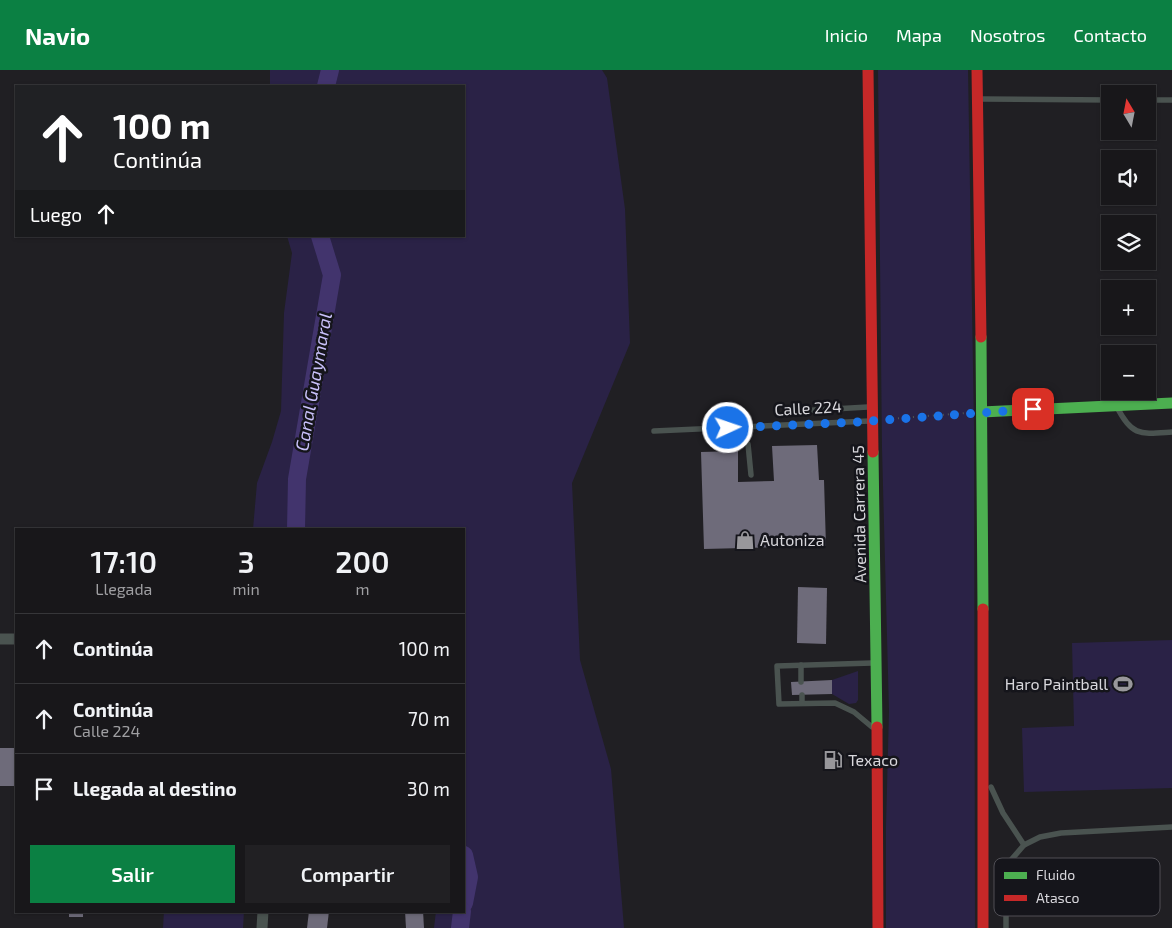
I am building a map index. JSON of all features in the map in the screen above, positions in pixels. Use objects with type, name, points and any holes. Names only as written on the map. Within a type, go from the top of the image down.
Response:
[{"type":"main road","name":"Avenida Carrera 45","points":[[868,70],[878,732],[878,928]]},
{"type":"main road","points":[[977,70],[982,412],[982,928]]},
{"type":"main road","points":[[982,412],[1172,403]]},
{"type":"street","points":[[0,639],[15,639]]},
{"type":"street","points":[[262,913],[262,928]]},
{"type":"lane","points":[[977,99],[1101,100]]},
{"type":"lane","points":[[1156,100],[1172,100]]},
{"type":"lane","points":[[798,411],[873,406]]},
{"type":"lane","points":[[1117,407],[1124,422],[1137,431],[1144,434],[1172,432]]},
{"type":"lane","name":"Calle 224","points":[[654,431],[873,420]]},
{"type":"lane","points":[[748,444],[751,476]]},
{"type":"lane","points":[[877,663],[778,666],[779,704],[829,702],[841,705],[854,712],[878,732]]},
{"type":"lane","points":[[801,665],[801,682]]},
{"type":"lane","points":[[802,695],[802,703]]},
{"type":"lane","points":[[982,766],[1003,813],[1024,845]]},
{"type":"lane","points":[[1013,858],[1024,845],[1040,836],[1061,833],[1172,827]]},
{"type":"path","points":[[873,420],[982,412]]},
{"type":"shaded area","points":[[270,70],[602,70],[607,78],[625,209],[630,343],[572,483],[580,660],[611,769],[624,928],[434,928],[436,913],[465,913],[465,528],[253,528],[257,483],[281,411],[284,313],[292,253],[287,237],[465,237],[465,85],[270,85]]},
{"type":"shaded area","points":[[878,70],[968,70],[974,426],[975,928],[886,928],[889,711],[882,448]]},
{"type":"shaded area","name":"Haro Paintball","points":[[1172,640],[1172,788],[1024,792],[1022,728],[1074,726],[1072,643]]},
{"type":"shaded area","points":[[858,671],[858,700],[856,703],[849,704],[832,694],[832,680]]},
{"type":"shaded area","points":[[164,913],[244,913],[243,928],[163,928]]},
{"type":"building","points":[[817,445],[819,480],[824,480],[826,546],[704,549],[701,452],[738,451],[738,482],[774,481],[772,446]]},
{"type":"building","points":[[798,587],[827,588],[826,644],[797,643]]},
{"type":"building","points":[[832,680],[832,694],[792,695],[791,682]]},
{"type":"building","points":[[0,748],[15,748],[15,786],[0,786]]},
{"type":"building","points":[[69,913],[83,913],[83,917],[69,917]]},
{"type":"building","points":[[309,913],[329,913],[327,928],[307,928]]},
{"type":"building","points":[[405,913],[423,913],[424,928],[406,928]]},
{"type":"waterway","name":"Canal Guaymaral","points":[[326,85],[330,70]]},
{"type":"waterway","name":"Canal Guaymaral","points":[[296,528],[297,479],[332,275],[320,237]]},
{"type":"waterway","name":"Canal Guaymaral","points":[[465,859],[469,877],[465,898]]},
{"type":"waterway","name":"Canal Guaymaral","points":[[460,928],[462,913]]},
{"type":"traffic: fast","points":[[981,337],[983,609]]},
{"type":"traffic: fast","points":[[982,412],[1172,403]]},
{"type":"traffic: fast","points":[[873,452],[877,727]]},
{"type":"traffic: jam","points":[[868,70],[873,452]]},
{"type":"traffic: jam","points":[[977,70],[981,337]]},
{"type":"traffic: jam","points":[[983,609],[983,928]]},
{"type":"traffic: jam","points":[[877,727],[878,928]]},
{"type":"place","name":"Autoniza","points":[[745,540]]},
{"type":"place","name":"Haro Paintball","points":[[1123,684]]},
{"type":"place","name":"Texaco","points":[[833,760]]},
{"type":"route","points":[[728,428],[857,422],[1033,409]]}]
